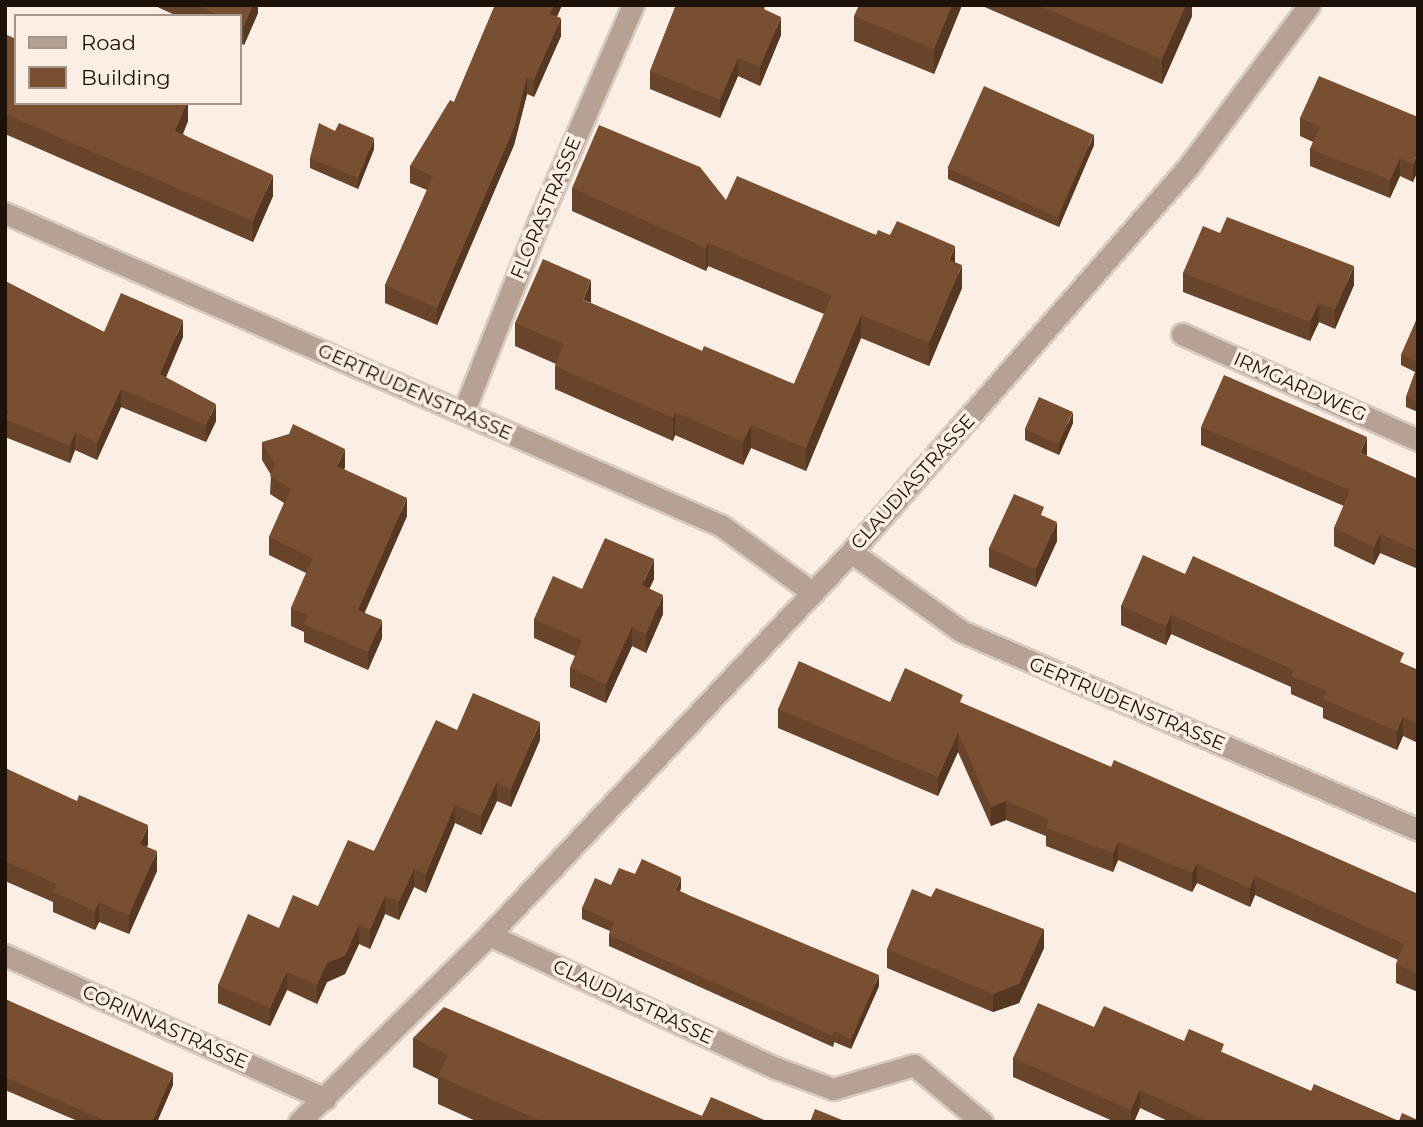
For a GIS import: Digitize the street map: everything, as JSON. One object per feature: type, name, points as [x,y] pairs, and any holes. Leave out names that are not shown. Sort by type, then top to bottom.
[{"type":"street","name":"FLORASTRASSE","points":[[463,413],[540,219],[633,5]]},
{"type":"street","name":"CLAUDIASTRASSE","points":[[299,1122],[489,935],[851,552],[1188,167],[1307,6]]},
{"type":"street","name":"GERTRUDENSTRASSE","points":[[5,213],[722,526],[813,593]]},
{"type":"street","name":"IRMGARDWEG","points":[[1182,334],[1418,440]]},
{"type":"street","name":"GERTRUDENSTRASSE","points":[[851,552],[961,631],[1418,830]]},
{"type":"street","name":"CLAUDIASTRASSE","points":[[489,935],[776,1068],[833,1089],[914,1065],[982,1122]]},
{"type":"street","name":"CORINNASTRASSE","points":[[5,955],[325,1098]]},
{"type":"building","points":[[197,5],[253,5],[244,26],[242,14],[217,14]]},
{"type":"building","points":[[495,5],[554,5],[550,14],[561,18],[534,80],[527,77],[514,128],[437,308],[385,285],[433,176],[410,166],[450,100],[454,102]]},
{"type":"building","points":[[676,5],[760,5],[759,7],[781,17],[760,67],[738,58],[720,100],[650,71]]},
{"type":"building","points":[[859,5],[952,5],[934,49],[854,16]]},
{"type":"building","points":[[1038,5],[1186,5],[1162,59]]},
{"type":"building","points":[[5,34],[14,38],[14,105],[186,105],[175,131],[273,175],[253,221],[5,114]]},
{"type":"building","points":[[1319,76],[1418,117],[1418,153],[1413,164],[1400,158],[1390,180],[1310,149],[1320,127],[1300,118]]},
{"type":"building","points":[[984,86],[1094,135],[1057,217],[947,168]]},
{"type":"building","points":[[319,123],[335,131],[339,123],[374,138],[358,178],[310,158]]},
{"type":"building","points":[[599,125],[700,167],[726,200],[737,176],[876,235],[878,230],[890,235],[897,221],[955,246],[949,260],[962,265],[929,343],[861,315],[806,448],[751,425],[743,442],[675,412],[673,418],[555,366],[564,344],[515,323],[543,259],[591,280],[583,300],[702,351],[704,346],[794,384],[832,295],[708,243],[706,248],[572,188]]},
{"type":"building","points":[[1227,217],[1354,266],[1335,310],[1319,303],[1310,322],[1183,273],[1203,226],[1220,233]]},
{"type":"building","points":[[5,281],[104,332],[121,293],[183,320],[160,374],[216,404],[206,425],[121,389],[97,443],[75,432],[70,446],[5,419],[9,410],[5,409]]},
{"type":"building","points":[[1418,319],[1418,362],[1401,355]]},
{"type":"building","points":[[1418,365],[1418,402],[1406,397]]},
{"type":"building","points":[[1224,375],[1367,437],[1360,453],[1418,479],[1418,551],[1380,534],[1374,547],[1334,528],[1350,490],[1201,427]]},
{"type":"building","points":[[1039,397],[1073,412],[1059,444],[1025,429]]},
{"type":"building","points":[[293,424],[345,449],[337,466],[407,498],[358,610],[382,620],[368,652],[304,624],[308,615],[291,608],[313,558],[269,537],[291,489],[270,476],[275,465],[262,442],[289,434]]},
{"type":"building","points":[[1014,494],[1044,507],[1041,515],[1057,522],[1036,569],[989,548]]},
{"type":"building","points":[[605,538],[654,559],[642,585],[663,595],[646,634],[632,627],[606,684],[570,668],[582,640],[534,619],[553,576],[582,589]]},
{"type":"building","points":[[1143,555],[1185,574],[1193,556],[1404,653],[1400,662],[1418,670],[1418,724],[1403,717],[1397,731],[1323,699],[1327,691],[1291,676],[1294,670],[1171,615],[1166,626],[1121,606]]},
{"type":"building","points":[[799,661],[890,702],[905,668],[963,695],[960,702],[1111,767],[1114,760],[1418,894],[1418,974],[1396,964],[1404,944],[1255,876],[1250,888],[1197,864],[1192,873],[1118,842],[1113,853],[1046,828],[1049,819],[1006,801],[991,807],[958,733],[938,777],[778,709]]},
{"type":"building","points":[[473,693],[540,722],[511,789],[497,782],[481,816],[455,805],[426,874],[414,869],[399,902],[385,896],[370,930],[359,925],[345,956],[327,963],[317,985],[287,972],[270,1008],[218,985],[248,914],[279,928],[293,895],[318,906],[348,840],[374,851],[436,720],[457,730]]},
{"type":"building","points":[[5,768],[77,801],[79,795],[148,825],[140,844],[157,851],[129,915],[99,902],[95,911],[53,892],[56,884],[5,861]]},
{"type":"building","points":[[642,859],[681,877],[676,890],[879,975],[851,1039],[834,1031],[833,1036],[609,935],[614,922],[582,908],[595,878],[611,885],[619,868],[635,874]]},
{"type":"building","points":[[936,888],[1044,929],[1019,984],[993,994],[887,949],[912,889],[931,897]]},
{"type":"building","points":[[5,999],[173,1073],[152,1122],[108,1122],[5,1077]]},
{"type":"building","points":[[1038,1003],[1094,1027],[1104,1006],[1184,1041],[1189,1029],[1224,1044],[1221,1052],[1311,1091],[1314,1084],[1399,1121],[1402,1113],[1418,1122],[1210,1122],[1140,1090],[1131,1110],[1013,1058]]},
{"type":"building","points":[[444,1007],[702,1116],[711,1097],[769,1122],[543,1122],[438,1076],[448,1055],[413,1038]]},
{"type":"building","points":[[815,1109],[847,1122],[810,1122]]}]
